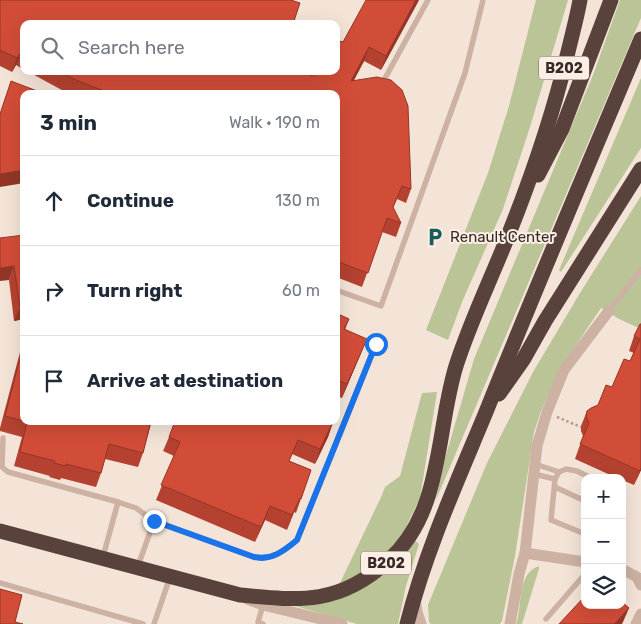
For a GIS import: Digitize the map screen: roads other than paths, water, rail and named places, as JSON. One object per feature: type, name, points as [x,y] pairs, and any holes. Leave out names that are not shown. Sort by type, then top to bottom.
[{"type":"highway","name":"B202","points":[[509,235],[557,98],[580,0]]},
{"type":"highway","name":"B202","points":[[240,596],[299,600],[324,597],[350,588],[371,574],[389,560],[407,540],[420,518],[430,491],[456,368],[480,303],[509,235],[562,129],[611,0]]},
{"type":"highway","name":"B202","points":[[407,624],[442,514],[641,39]]},
{"type":"highway","name":"B202","points":[[484,416],[523,360],[545,321],[641,169]]},
{"type":"highway","points":[[0,531],[240,596]]},
{"type":"street","points":[[510,624],[519,574],[525,553],[537,446],[547,412],[564,370],[608,312]]},
{"type":"street","points":[[525,553],[581,561]]},
{"type":"street","points":[[626,571],[640,578]]},
{"type":"street","points":[[415,594],[416,612],[421,624]]},
{"type":"street","points":[[240,596],[262,605],[342,624]]},
{"type":"street","points":[[636,624],[641,614]]},
{"type":"lane","points":[[383,82],[428,0]]},
{"type":"lane","points":[[340,291],[381,306],[465,73],[483,0]]},
{"type":"lane","points":[[608,312],[641,270]]},
{"type":"lane","points":[[2,438],[2,468],[8,472],[136,508],[154,521],[264,559],[282,552],[297,540],[376,344]]},
{"type":"lane","points":[[534,469],[559,472],[566,469],[583,474]]},
{"type":"lane","points":[[534,469],[555,479]]},
{"type":"lane","points":[[559,472],[555,479],[551,520],[581,532]]},
{"type":"lane","points":[[554,487],[581,499]]},
{"type":"lane","points":[[103,559],[118,502]]},
{"type":"lane","points":[[137,568],[154,521]]},
{"type":"lane","points":[[154,624],[170,577]]},
{"type":"lane","points":[[546,619],[581,579]]},
{"type":"lane","points":[[0,583],[140,623]]},
{"type":"lane","points":[[262,605],[258,622],[263,624]]},
{"type":"place","name":"Renault Center","points":[[435,237]]}]
